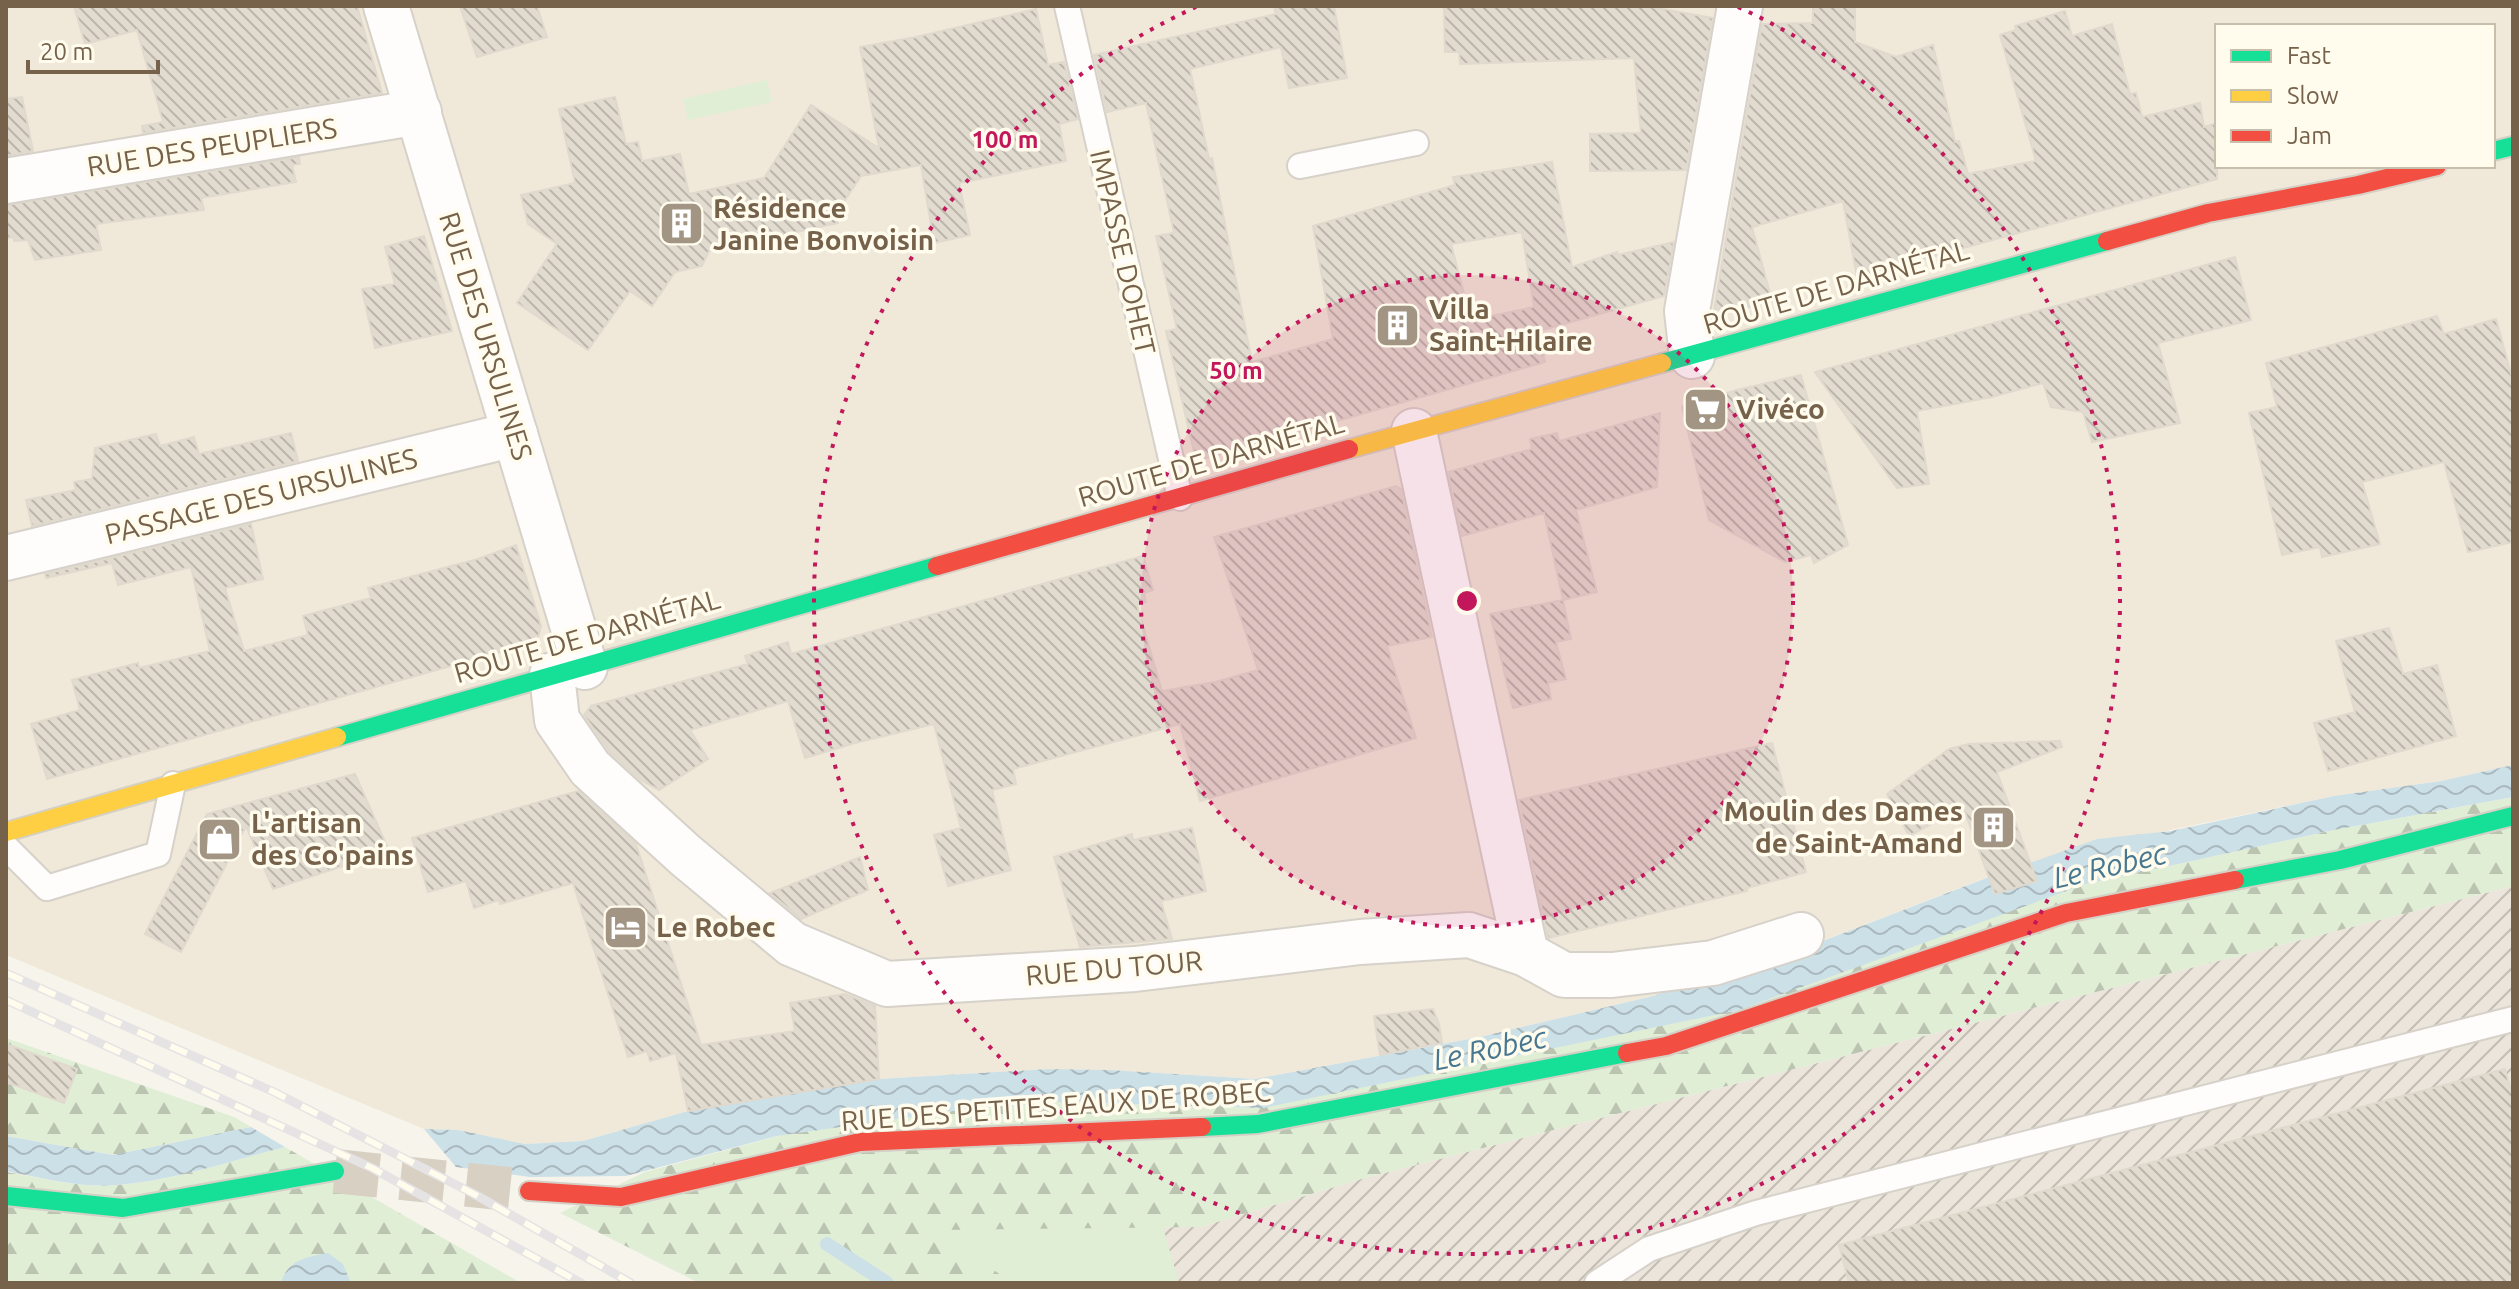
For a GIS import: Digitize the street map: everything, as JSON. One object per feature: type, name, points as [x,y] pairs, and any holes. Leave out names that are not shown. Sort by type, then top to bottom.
[{"type":"street","name":"RUE DES URSULINES","points":[[386,6],[515,434],[568,671]]},
{"type":"street","points":[[1692,356],[1687,311],[1740,6]]},
{"type":"street","name":"RUE DES PEUPLIERS","points":[[6,181],[419,112]]},
{"type":"street","name":"ROUTE DE DARNÉTAL","points":[[8,830],[1414,431],[2208,213],[2428,168]]},
{"type":"street","points":[[1414,431],[1526,954]]},
{"type":"street","name":"PASSAGE DES URSULINES","points":[[6,558],[515,434]]},
{"type":"street","name":"RUE DU TOUR","points":[[568,671],[557,720],[590,768],[685,855],[792,944],[887,984],[1135,969],[1360,942],[1469,935],[1526,954],[1564,975],[1612,975],[1713,963],[1801,935]]},
{"type":"street","name":"RUE DES PETITES EAUX DE ROBEC","points":[[529,1191],[621,1197],[860,1142],[1258,1124],[1666,1046],[2066,913],[2340,860],[2513,816]]},
{"type":"street","points":[[6,1196],[123,1208],[335,1171]]},
{"type":"lane","name":"IMPASSE DOHET","points":[[1067,6],[1180,498]]},
{"type":"lane","points":[[1300,166],[1416,143]]},
{"type":"lane","points":[[8,830],[47,888],[158,854],[173,784]]},
{"type":"lane","points":[[1597,1283],[1649,1249],[1756,1213],[2513,1019]]},
{"type":"shaded area","points":[[6,6],[2513,6],[2513,765],[2441,781],[2334,796],[2151,834],[2037,881],[1995,894],[1988,877],[1755,967],[1649,997],[1480,1037],[1255,1079],[1048,1069],[879,1079],[688,1111],[583,1141],[525,1144],[458,1130],[424,1129],[6,955]]},
{"type":"shaded area","points":[[2513,886],[2513,1283],[1012,1283],[936,1229],[1200,1227],[1361,1179]]},
{"type":"green space","points":[[767,80],[772,102],[688,120],[683,99]]},
{"type":"green space","points":[[2513,797],[2513,886],[1361,1179],[1200,1227],[938,1230],[1012,1283],[699,1283],[560,1213],[645,1172],[786,1134],[960,1110],[1057,1102],[1263,1108],[2030,903],[2086,884],[2334,830]]},
{"type":"green space","points":[[6,1038],[234,1117],[251,1127],[113,1155],[6,1136]]},
{"type":"green space","points":[[285,1147],[521,1283],[6,1283],[6,1172],[75,1184],[116,1185],[180,1175]]},
{"type":"green space","points":[[1163,1227],[1179,1283],[1012,1283],[936,1229]]},
{"type":"water","points":[[2513,765],[2513,797],[2334,830],[2086,884],[1739,1010],[1263,1108],[1057,1102],[960,1110],[777,1136],[626,1176],[530,1177],[456,1167],[424,1129],[458,1130],[525,1144],[583,1141],[688,1111],[879,1079],[1048,1069],[1255,1079],[1480,1037],[1649,997],[1755,967],[1989,877],[1995,894],[2036,881],[2030,863],[2097,839],[2171,831],[2334,796],[2441,781]]},
{"type":"water","points":[[251,1127],[285,1147],[180,1175],[116,1185],[74,1184],[6,1171],[6,1136],[113,1155]]},
{"type":"water","points":[[328,1253],[343,1264],[351,1283],[281,1283],[293,1264]]},
{"type":"building","points":[[74,6],[357,6],[382,93],[143,133],[142,126],[163,122],[137,30],[85,44]]},
{"type":"building","points":[[460,6],[537,6],[547,37],[477,57]]},
{"type":"building","points":[[1274,6],[1334,6],[1347,78],[1289,88],[1281,47],[1190,69],[1209,159],[1212,158],[1252,362],[1333,339],[1313,226],[1455,185],[1453,177],[1552,162],[1572,267],[1617,252],[1618,255],[1674,242],[1664,296],[1539,331],[1545,362],[1196,461],[1166,331],[1177,329],[1156,236],[1174,233],[1146,103],[1107,112],[1094,55],[1276,14]],"holes":[[[1522,232],[1534,307],[1471,320],[1451,244]]]},
{"type":"building","points":[[1444,6],[1646,6],[1713,18],[1686,170],[1590,171],[1590,134],[1641,133],[1634,58],[1460,64],[1459,52],[1445,52]]},
{"type":"building","points":[[1813,6],[1855,6],[1855,42],[1896,57],[1933,45],[1955,142],[1959,141],[1968,174],[2036,161],[2000,35],[2016,30],[2015,26],[2065,11],[2072,36],[2112,24],[2130,94],[2136,93],[2142,117],[2200,103],[2204,127],[2215,124],[2217,179],[1857,277],[1843,201],[1752,227],[1772,301],[1713,317],[1762,24],[1813,23]]},
{"type":"building","points":[[1036,9],[1048,65],[1064,62],[1078,119],[1059,124],[1066,161],[959,183],[970,235],[934,243],[921,165],[861,176],[836,214],[838,223],[709,251],[702,266],[675,272],[652,306],[630,291],[588,350],[517,303],[557,244],[528,224],[521,195],[575,183],[559,109],[615,97],[626,144],[638,142],[642,161],[680,154],[689,194],[764,178],[811,105],[879,148],[860,47]]},
{"type":"building","points":[[22,97],[33,151],[6,156],[6,99]]},
{"type":"building","points":[[299,157],[300,164],[292,165],[296,182],[201,198],[204,210],[96,224],[101,250],[35,260],[28,240],[6,238],[6,205]]},
{"type":"building","points":[[424,236],[452,331],[375,348],[362,289],[395,284],[385,247]]},
{"type":"building","points":[[2235,257],[2251,320],[2158,343],[2180,423],[2092,442],[2083,412],[2051,407],[2043,383],[1992,397],[1917,411],[1929,484],[1897,488],[1815,372]]},
{"type":"building","points":[[2437,316],[2444,334],[2496,319],[2513,381],[2513,542],[2468,552],[2444,462],[2362,482],[2380,544],[2322,557],[2320,547],[2282,555],[2249,413],[2277,407],[2266,363]]},
{"type":"building","points":[[1801,375],[1848,545],[1814,563],[1811,555],[1785,562],[1709,520],[1682,407]]},
{"type":"building","points":[[1660,413],[1657,487],[1576,510],[1597,592],[1563,600],[1544,513],[1462,536],[1448,472],[1532,449],[1530,439],[1557,433],[1559,441]]},
{"type":"building","points":[[291,433],[298,461],[32,526],[26,500],[76,490],[74,482],[92,479],[95,448],[156,434],[160,446],[194,437],[199,454]]},
{"type":"building","points":[[1396,486],[1401,489],[1432,637],[1387,646],[1416,738],[1200,801],[1180,724],[1013,769],[1016,784],[992,790],[1011,870],[948,886],[934,835],[961,828],[934,724],[805,758],[788,701],[690,730],[708,759],[659,790],[639,779],[609,751],[584,715],[591,706],[748,664],[745,656],[788,642],[791,654],[1143,556],[1153,590],[1144,593],[1146,602],[1137,605],[1162,691],[1215,682],[1258,670],[1214,537]]},
{"type":"building","points":[[251,524],[263,579],[225,588],[244,651],[308,635],[303,616],[371,598],[368,588],[478,559],[516,545],[541,626],[537,642],[47,779],[31,724],[80,710],[72,680],[138,663],[139,668],[210,651],[191,567],[118,585],[112,563],[46,578],[45,574]]},
{"type":"building","points":[[1563,600],[1571,639],[1556,642],[1566,679],[1548,683],[1551,699],[1513,708],[1490,614]]},
{"type":"building","points":[[2389,628],[2403,674],[2437,665],[2456,736],[2328,771],[2314,723],[2355,712],[2336,641]]},
{"type":"building","name":"Moulin des Dames de Saint-Amand","points":[[2060,741],[2062,747],[1997,772],[2037,881],[1995,894],[1963,807],[1909,836],[1887,794],[1949,749],[1969,744]]},
{"type":"building","points":[[1772,743],[1806,872],[1747,888],[1747,891],[1548,938],[1519,800]]},
{"type":"building","points":[[355,774],[389,851],[273,889],[246,826],[181,952],[145,934],[207,814]]},
{"type":"building","points":[[578,791],[636,844],[701,1045],[795,1031],[790,1003],[845,994],[875,1006],[879,1079],[688,1111],[676,1053],[650,1061],[647,1051],[628,1057],[573,883],[500,904],[499,900],[474,908],[466,881],[428,892],[412,838]]},
{"type":"building","points":[[1192,828],[1206,891],[1161,901],[1172,939],[1080,947],[1054,857],[1132,834],[1133,840]]},
{"type":"building","points":[[860,857],[868,890],[801,919],[770,893]]},
{"type":"building","points":[[1433,1009],[1442,1043],[1380,1055],[1374,1016]]},
{"type":"building","points":[[6,1044],[77,1069],[64,1103],[6,1082]]},
{"type":"building","points":[[2505,1069],[2513,1098],[2513,1283],[1849,1283],[1839,1245]]},
{"type":"waterway","points":[[827,1244],[887,1283]]},
{"type":"tunnel","points":[[335,1171],[529,1191]]},
{"type":"railway","points":[[6,973],[274,1092],[474,1194],[631,1283]]},
{"type":"railway","points":[[6,1000],[372,1168],[581,1283]]},
{"type":"traffic: fast","points":[[2495,150],[2513,146]]},
{"type":"traffic: fast","points":[[1662,363],[2107,241]]},
{"type":"traffic: fast","points":[[337,737],[937,566]]},
{"type":"traffic: fast","points":[[2235,880],[2340,860],[2513,816]]},
{"type":"traffic: fast","points":[[1202,1127],[1258,1124],[1627,1053]]},
{"type":"traffic: fast","points":[[6,1196],[123,1208],[335,1171]]},
{"type":"traffic: slow","points":[[1349,449],[1662,363]]},
{"type":"traffic: slow","points":[[6,832],[337,737]]},
{"type":"traffic: jam","points":[[2107,241],[2208,213],[2358,185],[2429,168]]},
{"type":"traffic: jam","points":[[937,566],[1349,449]]},
{"type":"traffic: jam","points":[[1627,1053],[1666,1046],[2066,913],[2235,880]]},
{"type":"traffic: jam","points":[[529,1191],[621,1197],[860,1142],[1202,1127]]},
{"type":"place","name":"Résidence Janine Bonvoisin","points":[[682,224]]},
{"type":"place","name":"Villa Saint-Hilaire","points":[[1398,325]]},
{"type":"place","name":"Vivéco","points":[[1705,409]]},
{"type":"place","name":"Moulin des Dames de Saint-Amand","points":[[1994,827]]},
{"type":"place","name":"L'artisan des Co'pains","points":[[220,839]]},
{"type":"place","name":"Le Robec","points":[[625,927]]}]
